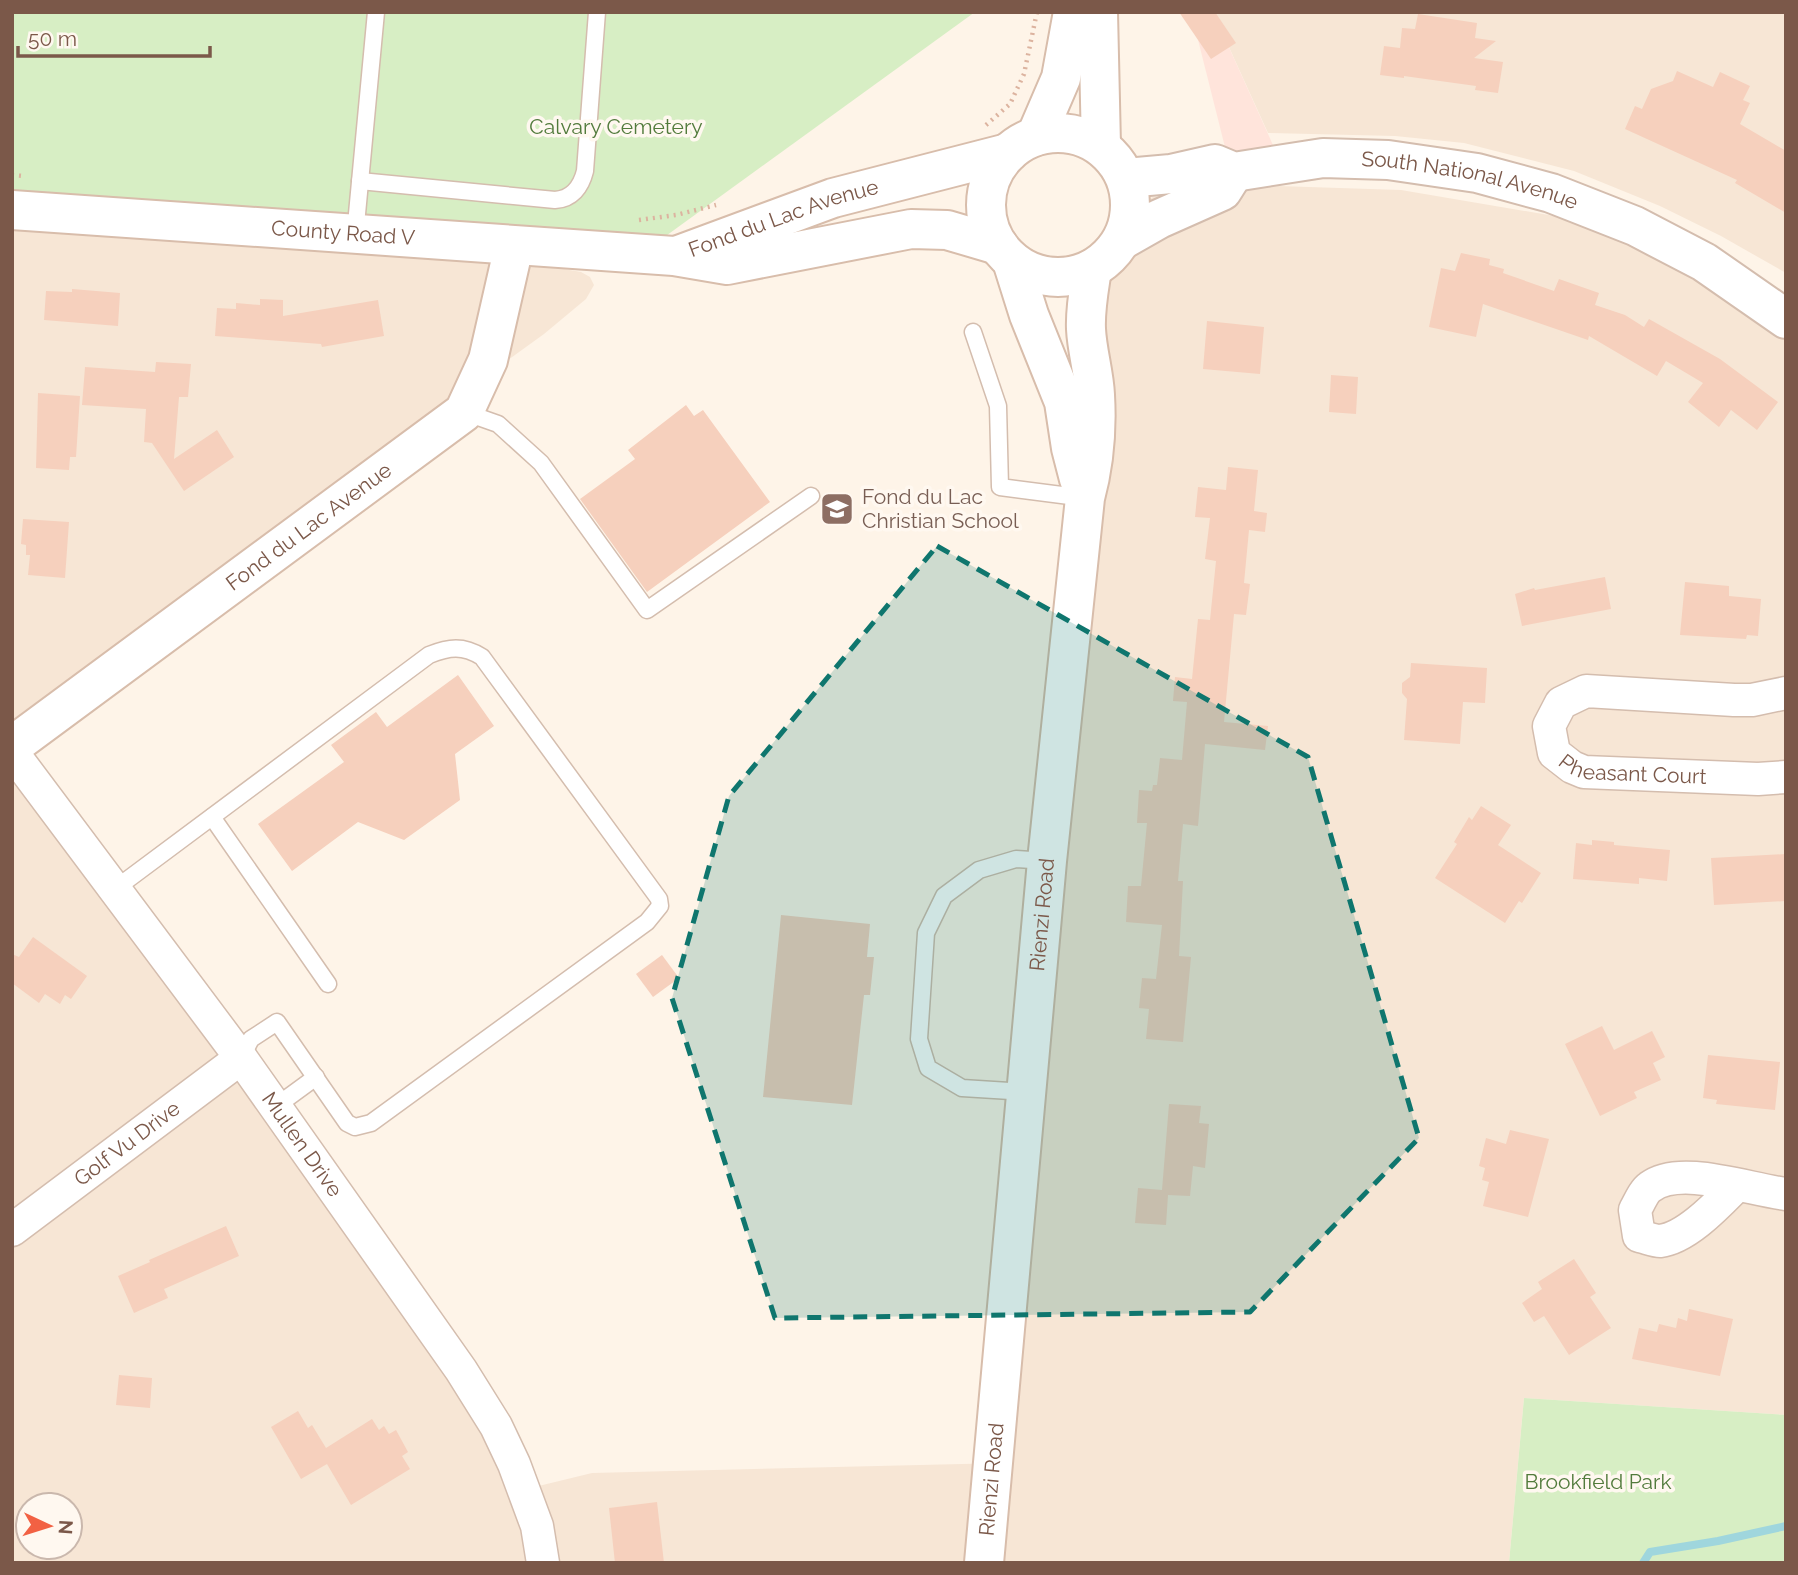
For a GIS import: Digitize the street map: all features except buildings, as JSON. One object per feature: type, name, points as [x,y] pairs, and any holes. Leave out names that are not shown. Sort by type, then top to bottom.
[{"type":"main road","points":[[1073,12],[1061,78],[1022,144],[996,169],[988,187],[986,207],[989,227],[1005,253],[1064,401],[1071,449],[1085,498]]},
{"type":"main road","points":[[1098,12],[1101,146]]},
{"type":"main road","points":[[1005,253],[1030,272],[1051,277],[1072,276],[1092,270],[1109,257],[1122,240],[1130,220],[1131,198],[1126,178],[1115,159],[1101,146],[1083,136],[1063,132],[1022,144]]},
{"type":"main road","name":"Fond du Lac Avenue","points":[[674,256],[833,198],[1022,144]]},
{"type":"main road","name":"South National Avenue","points":[[1126,178],[1171,174],[1215,164],[1234,172],[1336,158],[1426,165],[1502,179],[1588,206],[1647,232],[1726,276],[1786,319]]},
{"type":"main road","points":[[1122,240],[1178,210],[1222,191],[1234,172]]},
{"type":"main road","name":"County Road V","points":[[12,210],[674,256]]},
{"type":"main road","name":"Fond du Lac Avenue","points":[[674,256],[727,265],[911,229],[947,230],[1005,253]]},
{"type":"main road","name":"Fond du Lac Avenue","points":[[12,746],[464,412],[488,360],[514,246]]},
{"type":"main road","name":"Rienzi Road","points":[[984,1563],[1047,861],[1085,498],[1091,474],[1095,436],[1095,396],[1086,332],[1086,309],[1092,270]]},
{"type":"street","name":"Pheasant Court","points":[[1786,693],[1752,700],[1734,700],[1586,691],[1561,704],[1549,726],[1554,753],[1572,767],[1584,772],[1758,779],[1786,777]]},
{"type":"street","name":"Mullen Drive","points":[[12,752],[241,1058],[461,1370],[496,1426],[524,1488],[537,1526],[543,1563]]},
{"type":"street","name":"Golf Vu Drive","points":[[12,1230],[241,1058]]},
{"type":"street","points":[[1737,1185],[1786,1194]]},
{"type":"lane","points":[[355,235],[376,12]]},
{"type":"lane","points":[[360,181],[555,200],[573,194],[585,171],[597,12]]},
{"type":"lane","points":[[973,332],[998,406],[1000,487],[1085,498]]},
{"type":"lane","points":[[464,412],[498,424],[541,463],[648,610],[810,496]]},
{"type":"lane","points":[[114,889],[429,655],[454,647],[464,648],[482,656],[659,899],[660,906],[647,922],[371,1123],[355,1127],[347,1123],[277,1022],[251,1039],[241,1058]]},
{"type":"lane","points":[[212,817],[328,984]]},
{"type":"lane","points":[[1026,1092],[962,1088],[928,1068],[919,1039],[926,933],[944,896],[979,870],[1016,859],[1047,861]]},
{"type":"lane","points":[[275,1107],[316,1077]]},
{"type":"path","points":[[1024,74],[1037,12]]},
{"type":"highlighted area","points":[[937,546],[1308,757],[1419,1138],[1250,1312],[775,1318],[672,998],[729,796]]},
{"type":"shaded area","points":[[1191,12],[1213,12],[1282,165],[1231,171]]},
{"type":"shaded area","points":[[1213,12],[1786,12],[1786,273],[1721,236],[1660,206],[1574,171],[1464,143],[1395,136],[1268,133]]},
{"type":"shaded area","points":[[1278,186],[1401,190],[1566,218],[1632,243],[1684,272],[1786,341],[1786,1415],[1524,1398],[1509,1563],[12,1563],[12,773],[26,787],[456,1383],[514,1492],[592,1473],[1004,1463],[1112,249],[1116,226],[1125,209],[1153,197]]},
{"type":"shaded area","points":[[12,224],[564,269],[581,272],[590,277],[594,285],[586,299],[544,334],[12,720]]},
{"type":"green space","name":"Calvary Cemetery","points":[[12,12],[975,12],[652,246],[12,191]]},
{"type":"green space","name":"Brookfield Park","points":[[1524,1398],[1786,1415],[1786,1563],[1509,1563]]},
{"type":"waterway","points":[[1643,1563],[1650,1552],[1786,1526]]},
{"type":"place","name":"Fond du Lac Christian School","points":[[837,509]]}]
